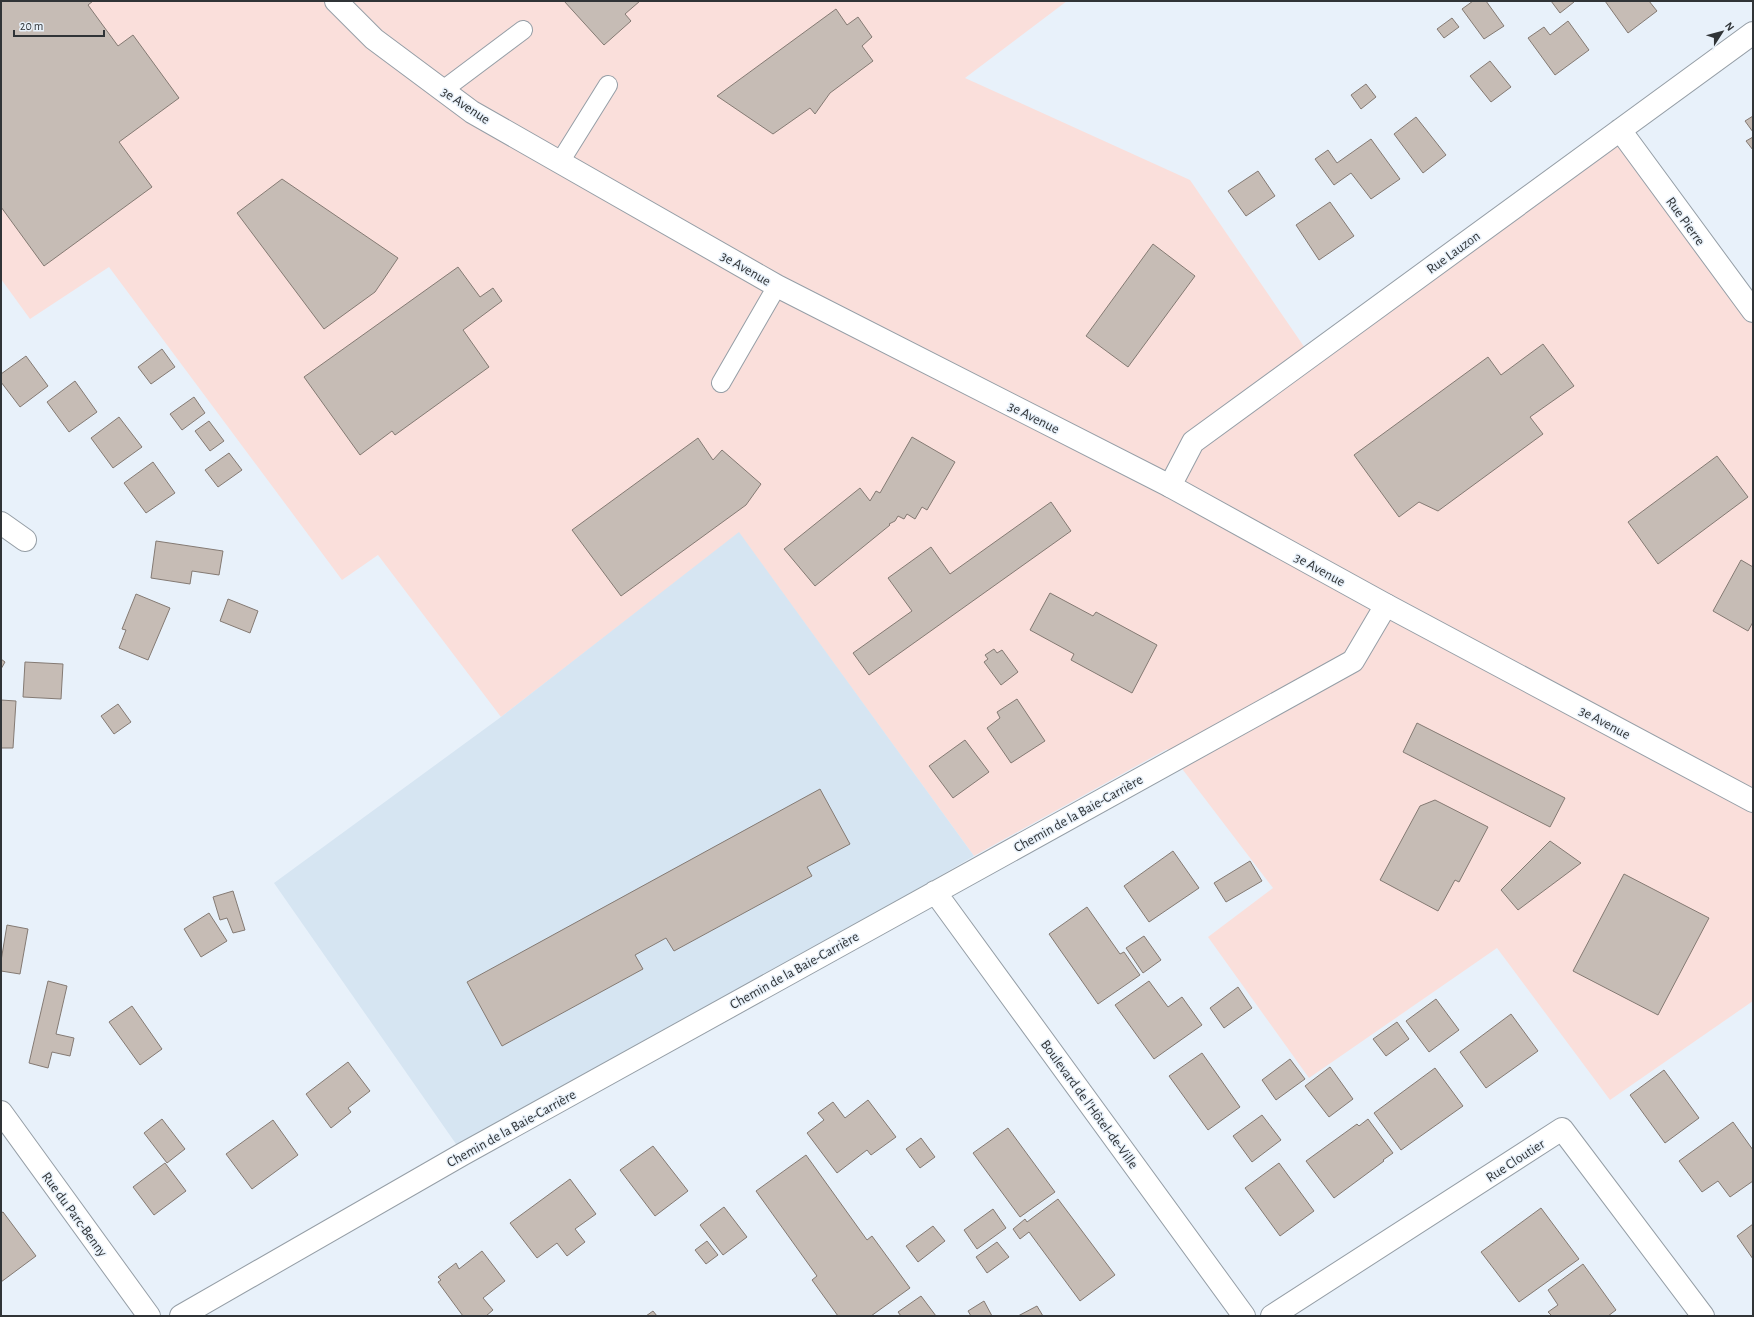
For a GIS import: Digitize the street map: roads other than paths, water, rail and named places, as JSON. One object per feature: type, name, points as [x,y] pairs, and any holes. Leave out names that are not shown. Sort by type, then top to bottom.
[{"type":"street","name":"3e Avenue","points":[[336,1],[374,39],[472,112],[777,286],[1170,486],[1386,605],[1753,801]]},
{"type":"street","name":"Rue Lauzon","points":[[1170,486],[1194,442],[1753,33]]},
{"type":"street","name":"Rue Pierre","points":[[1620,130],[1753,311]]},
{"type":"street","points":[[1,523],[25,540]]},
{"type":"street","name":"Chemin de la Baie-Carrière","points":[[181,1316],[470,1150],[1353,661],[1386,605]]},
{"type":"street","name":"Boulevard de l'Hôtel-de-Ville","points":[[935,892],[1244,1316]]},
{"type":"street","name":"Rue du Parc-Benny","points":[[1,1112],[149,1316]]},
{"type":"street","name":"Rue Cloutier","points":[[1272,1316],[1562,1129],[1702,1316]]},
{"type":"lane","points":[[443,90],[523,30]]},
{"type":"lane","points":[[560,162],[608,85]]},
{"type":"lane","points":[[721,383],[777,286]]}]
